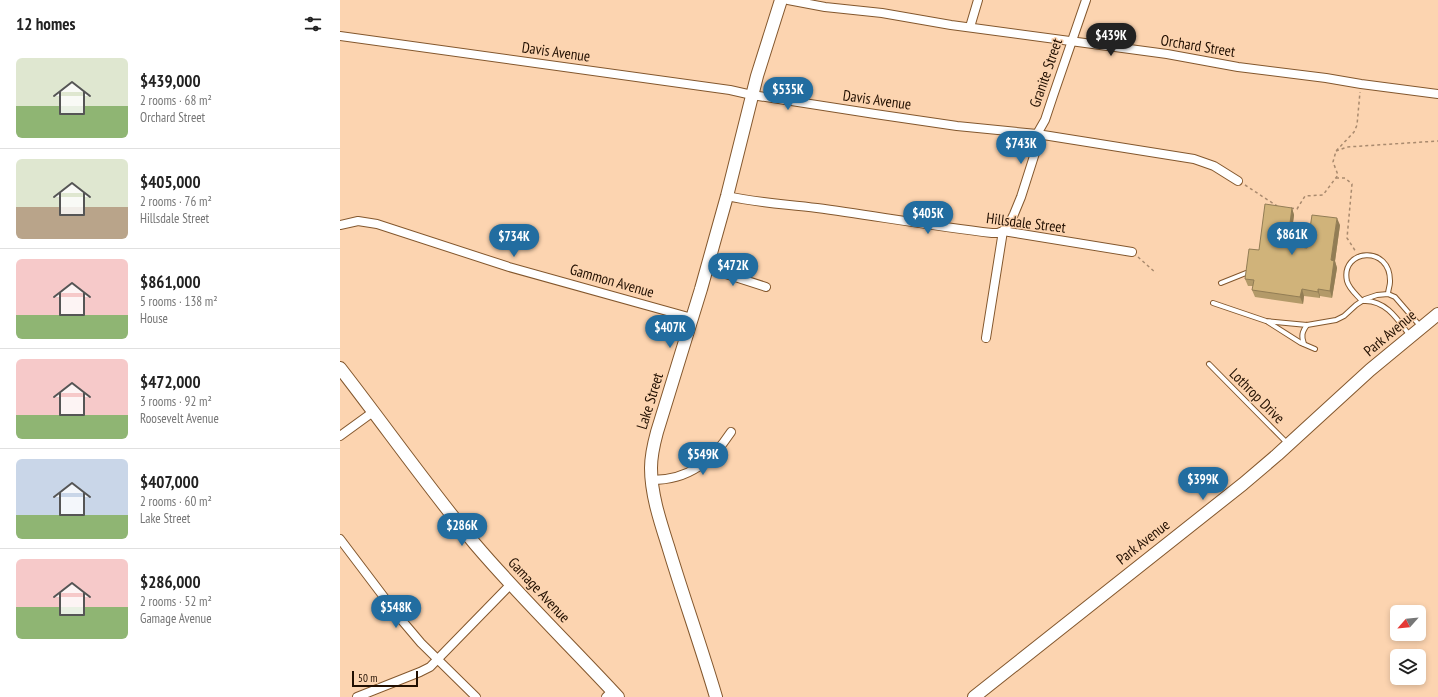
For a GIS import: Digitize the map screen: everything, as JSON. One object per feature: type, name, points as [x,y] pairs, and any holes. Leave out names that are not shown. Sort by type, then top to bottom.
[{"type":"street","name":"Lake Street","points":[[716,697],[658,510],[651,468],[654,444],[707,268],[761,61],[781,0]]},
{"type":"street","name":"Orchard Street","points":[[788,0],[825,7],[951,25],[1167,54],[1238,67],[1438,94]]},
{"type":"street","points":[[970,27],[978,0]]},
{"type":"street","name":"Granite Street","points":[[986,338],[1003,231],[1012,219],[1021,197],[1035,153],[1037,134],[1045,120],[1086,0]]},
{"type":"street","name":"Davis Avenue","points":[[340,36],[730,90],[752,95],[957,126],[1037,134],[1194,159],[1214,166],[1238,181]]},
{"type":"street","name":"Hillsdale Street","points":[[727,196],[918,224],[992,233],[1003,231],[1132,252]]},
{"type":"street","name":"Gammon Avenue","points":[[340,225],[358,221],[377,224],[509,266],[692,318]]},
{"type":"street","points":[[707,268],[766,287]]},
{"type":"street","name":"Park Avenue","points":[[974,697],[1231,493],[1370,370],[1438,314]]},
{"type":"street","name":"Gamage Avenue","points":[[340,368],[453,517],[511,584],[612,695]]},
{"type":"street","points":[[340,436],[373,412]]},
{"type":"street","points":[[652,480],[671,479],[698,467],[707,461],[731,432]]},
{"type":"street","points":[[340,539],[399,617],[437,659],[476,697]]},
{"type":"street","points":[[357,697],[420,672],[430,666],[511,584]]},
{"type":"lane","points":[[1388,294],[1390,282],[1389,273],[1385,262],[1378,256],[1369,254],[1359,256],[1351,262],[1346,271],[1347,282],[1352,291],[1362,301],[1371,301],[1381,304],[1389,310],[1410,337]]},
{"type":"lane","points":[[1221,283],[1246,273]]},
{"type":"lane","points":[[1266,321],[1307,325],[1336,320],[1344,316],[1362,301],[1377,295],[1388,294],[1395,298],[1421,328]]},
{"type":"lane","points":[[1213,303],[1266,321],[1315,349]]},
{"type":"lane","points":[[1304,344],[1302,332],[1307,325]]},
{"type":"lane","name":"Lothrop Drive","points":[[1209,364],[1288,444]]},
{"type":"path","points":[[1291,208],[1297,209],[1305,196],[1323,195],[1338,175],[1333,162],[1336,151],[1354,132],[1357,125],[1361,84]]},
{"type":"path","points":[[1336,151],[1347,148],[1438,141]]},
{"type":"path","points":[[1336,178],[1344,178],[1352,184],[1346,238],[1359,256]]},
{"type":"path","points":[[1238,181],[1278,206]]},
{"type":"path","points":[[1132,252],[1156,272]]},
{"type":"building","points":[[1265,204],[1292,208],[1287,245],[1307,248],[1312,215],[1337,218],[1331,260],[1334,261],[1330,291],[1318,289],[1318,292],[1302,289],[1300,297],[1252,290],[1254,280],[1245,279],[1249,249],[1259,250]]}]
